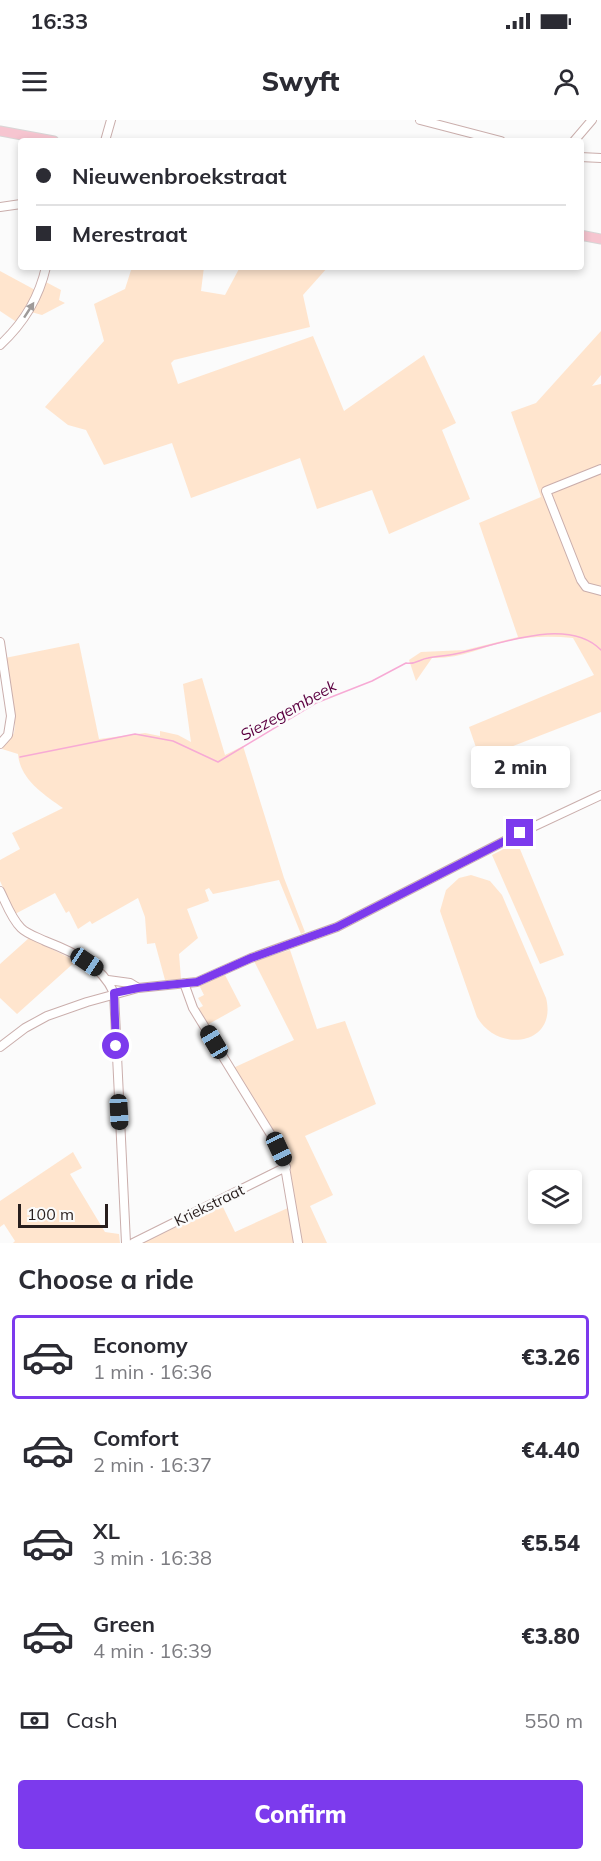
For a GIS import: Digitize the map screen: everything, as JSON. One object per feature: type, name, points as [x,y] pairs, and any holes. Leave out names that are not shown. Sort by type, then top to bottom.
[{"type":"main road","points":[[0,131],[38,138]]},
{"type":"main road","points":[[584,236],[601,239]]},
{"type":"street","points":[[106,138],[111,120]]},
{"type":"street","points":[[420,120],[489,138]]},
{"type":"street","points":[[577,138],[592,120]]},
{"type":"street","points":[[584,157],[601,158]]},
{"type":"street","points":[[0,207],[18,204]]},
{"type":"street","points":[[0,345],[30,311],[45,270]]},
{"type":"street","points":[[601,469],[546,491],[581,580],[586,587],[601,591]]},
{"type":"street","points":[[0,642],[11,727],[8,735],[0,744]]},
{"type":"street","points":[[0,1047],[25,1028],[47,1016],[114,993],[138,988],[197,982],[251,958],[337,927],[520,833],[601,795]]},
{"type":"street","points":[[0,891],[21,928],[100,970],[114,993],[126,1243]]},
{"type":"street","points":[[108,980],[130,983],[138,988]]},
{"type":"street","points":[[184,983],[193,1008],[276,1143],[286,1167],[298,1243]]},
{"type":"street","name":"Kriekstraat","points":[[133,1243],[286,1167]]},
{"type":"shaded area","points":[[131,270],[204,270],[201,291],[225,295],[238,270],[325,270],[303,295],[310,327],[174,360],[171,363],[178,384],[313,336],[344,411],[424,355],[456,423],[442,430],[470,499],[389,534],[372,490],[317,509],[300,458],[191,498],[172,443],[104,465],[86,430],[68,425],[45,407],[104,341],[94,304],[125,289]]},
{"type":"shaded area","points":[[0,271],[37,291],[18,323],[0,311]]},
{"type":"shaded area","points":[[44,281],[61,290],[59,300],[65,303],[42,315],[31,312]]},
{"type":"shaded area","points":[[601,331],[601,375],[592,386],[601,384],[601,712],[480,759],[469,727],[594,675],[573,638],[524,638],[498,643],[461,655],[432,658],[416,681],[409,660],[421,652],[465,650],[518,637],[479,523],[541,497],[511,412],[536,403]]},
{"type":"shaded area","points":[[79,643],[99,739],[145,733],[160,736],[160,731],[178,735],[191,742],[183,684],[202,678],[225,755],[243,746],[284,878],[305,932],[301,934],[279,880],[213,894],[209,888],[205,890],[209,901],[187,909],[198,938],[179,954],[181,979],[165,980],[155,943],[147,944],[145,917],[138,898],[92,924],[90,921],[78,929],[69,911],[66,913],[55,893],[15,914],[0,881],[0,860],[20,849],[12,833],[63,808],[40,791],[28,778],[23,771],[18,754],[2,749],[14,733],[15,725],[5,658]]},
{"type":"shaded area","points":[[517,842],[564,955],[540,964],[492,855]]},
{"type":"shaded area","points":[[471,875],[490,881],[502,895],[546,998],[547,1014],[543,1026],[535,1034],[524,1039],[511,1040],[498,1036],[486,1029],[477,1017],[440,911],[446,890],[459,878]]},
{"type":"shaded area","points":[[29,938],[76,961],[17,1014],[0,998],[0,964]]},
{"type":"shaded area","points":[[290,950],[317,1029],[345,1021],[376,1104],[305,1136],[333,1195],[310,1206],[327,1243],[300,1243],[289,1160],[233,1068],[294,1040],[254,961]]},
{"type":"shaded area","points":[[225,975],[241,1006],[207,1025],[197,1009],[203,1006],[198,998],[204,995],[199,985]]},
{"type":"shaded area","points":[[73,1152],[82,1168],[70,1174],[105,1232],[119,1234],[120,1243],[13,1243],[15,1241],[4,1224],[0,1227],[0,1201]]},
{"type":"shaded area","points":[[222,1205],[235,1232],[290,1207],[294,1243],[143,1243]]},
{"type":"waterway","name":"Siezegembeek","points":[[20,757],[135,734],[173,741],[218,762],[316,703],[372,681],[406,663],[510,640],[551,634],[570,635],[587,640],[601,650]]},
{"type":"route","points":[[116,1046],[114,993],[138,988],[197,982],[251,958],[337,927],[520,833]]}]
